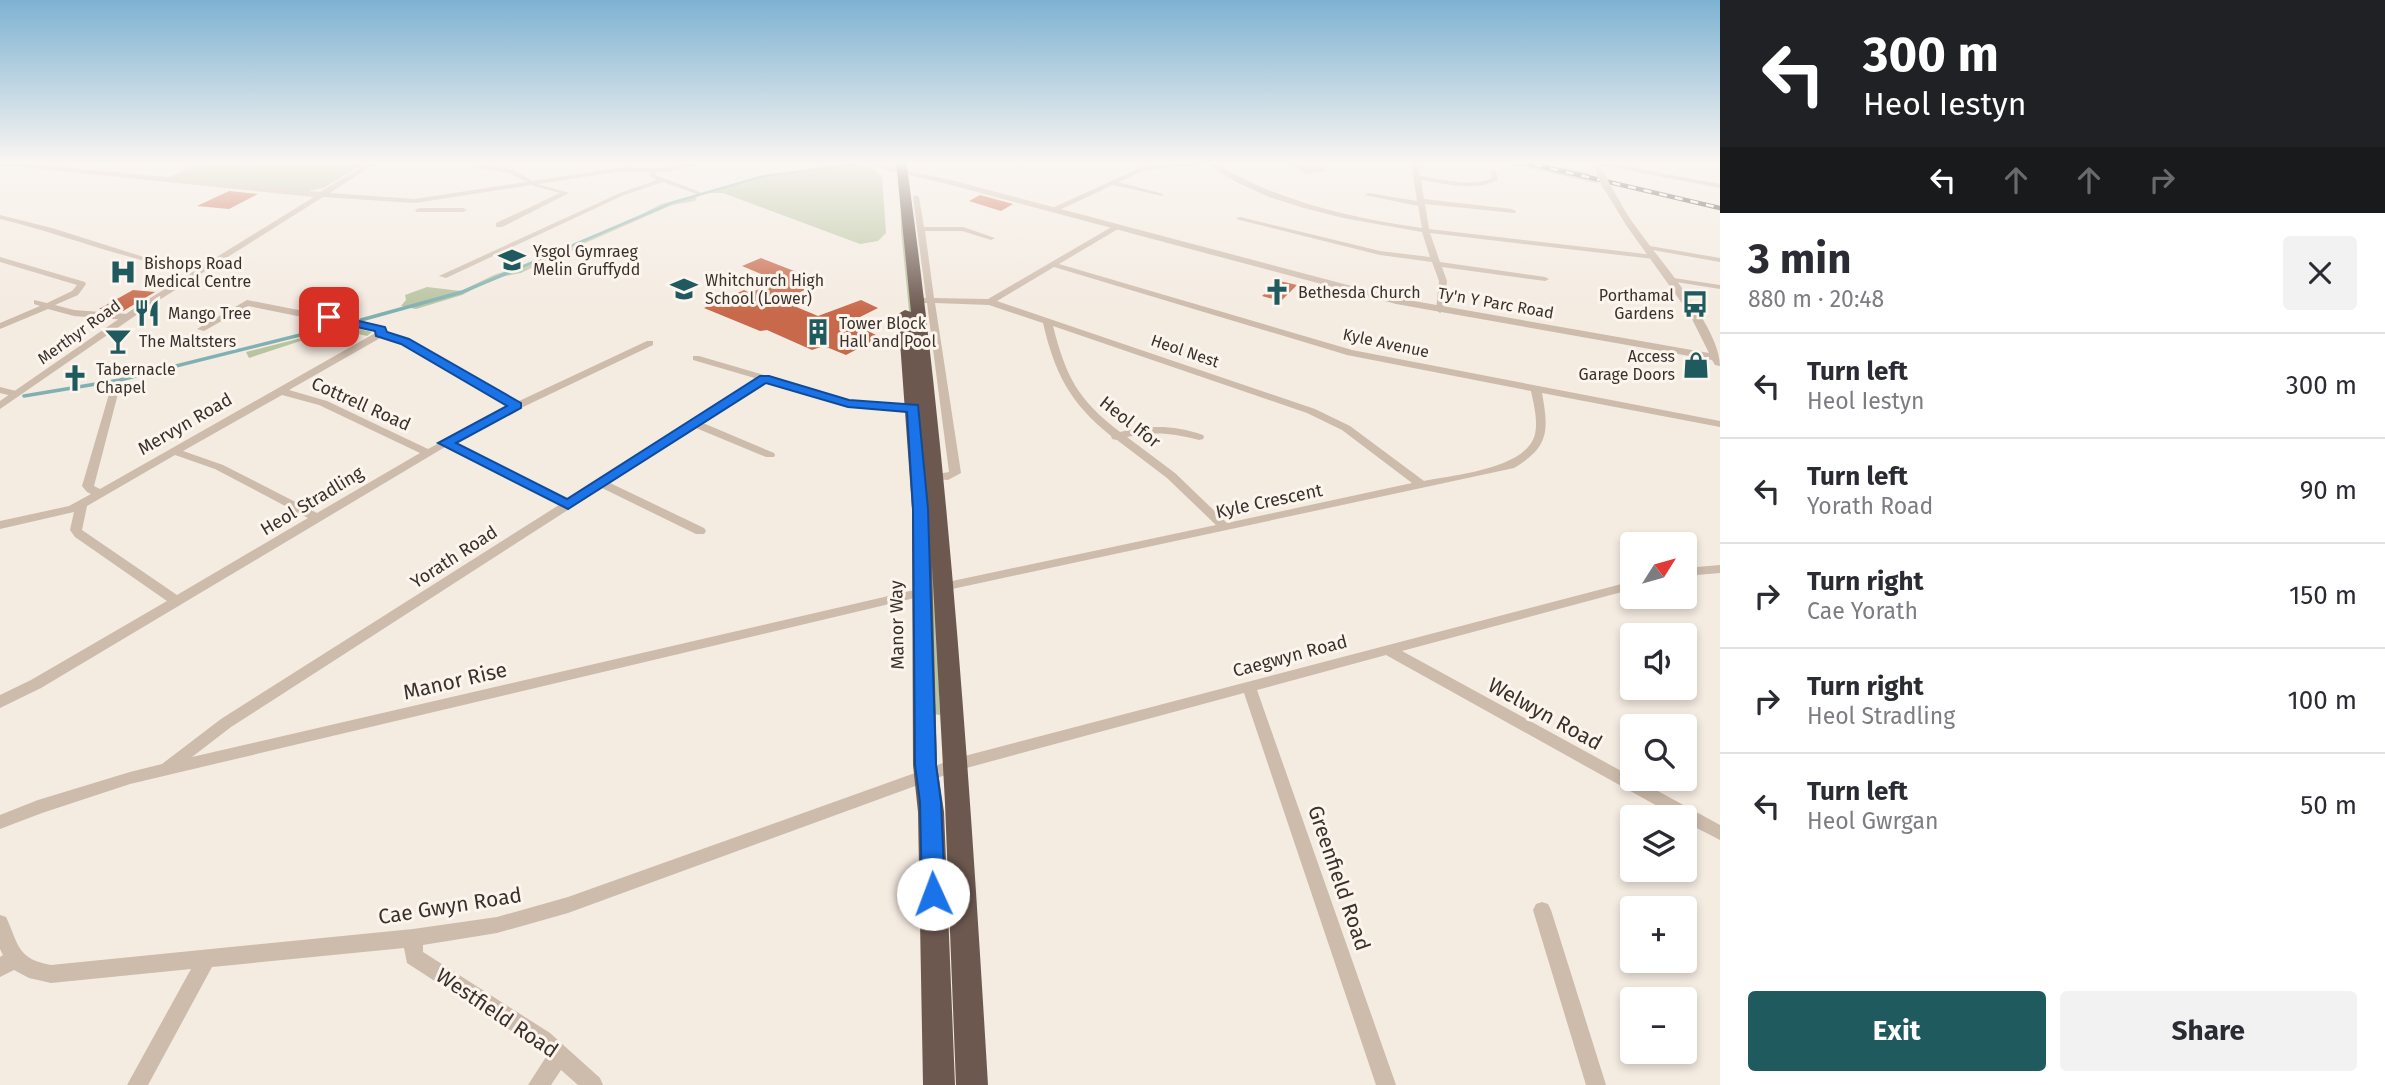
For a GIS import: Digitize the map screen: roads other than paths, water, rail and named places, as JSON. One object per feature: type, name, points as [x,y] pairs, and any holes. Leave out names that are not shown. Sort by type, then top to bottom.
[{"type":"highway","name":"Manor Way","points":[[899,212],[919,470],[957,764],[972,1085]]},
{"type":"highway","name":"Manor Way","points":[[905,212],[923,300],[936,477],[926,775],[931,812],[939,1085]]},
{"type":"street","name":"Merthyr Road","points":[[0,405],[6,393],[292,212]]},
{"type":"street","points":[[410,216],[417,212]]},
{"type":"street","points":[[499,225],[527,212]]},
{"type":"street","points":[[443,276],[584,212]]},
{"type":"street","name":"Manor Way","points":[[918,212],[923,300]]},
{"type":"street","name":"Ty'n Y Parc Road","points":[[1058,212],[1440,310],[1719,360]]},
{"type":"street","points":[[1332,212],[1426,231],[1654,257]]},
{"type":"street","points":[[1423,212],[1443,284],[1440,310]]},
{"type":"street","points":[[1623,212],[1699,321],[1719,360]]},
{"type":"street","points":[[0,217],[49,228],[131,255],[199,270]]},
{"type":"street","points":[[1240,219],[1380,253],[1545,279]]},
{"type":"street","points":[[0,228],[19,221]]},
{"type":"street","points":[[990,302],[1115,227]]},
{"type":"street","points":[[921,229],[963,229],[991,238]]},
{"type":"street","points":[[1647,247],[1720,260]]},
{"type":"street","points":[[0,259],[82,284],[75,293],[0,326]]},
{"type":"street","name":"Kyle Avenue","points":[[1052,264],[1350,353],[1720,424]]},
{"type":"street","points":[[1670,279],[1720,286]]},
{"type":"street","name":"Heol Nest","points":[[923,300],[990,302],[1324,416],[1346,428],[1423,486]]},
{"type":"street","points":[[37,302],[74,313],[127,317]]},
{"type":"street","points":[[201,329],[247,303],[377,328],[382,331],[381,334],[405,341],[517,406]]},
{"type":"street","name":"Heol Ifor","points":[[1047,321],[1062,372],[1073,393],[1092,417],[1172,476],[1226,528]]},
{"type":"street","name":"Mervyn Road","points":[[0,525],[67,511],[81,505],[381,334]]},
{"type":"street","name":"Heol Stradling","points":[[0,702],[445,443],[650,343]]},
{"type":"street","points":[[696,358],[848,403],[913,408]]},
{"type":"street","name":"Yorath Road","points":[[165,769],[226,723],[765,379]]},
{"type":"street","points":[[100,493],[88,486],[115,386]]},
{"type":"street","name":"Kyle Crescent","points":[[933,590],[1510,466],[1537,446],[1541,432],[1536,389]]},
{"type":"street","name":"Cottrell Road","points":[[280,391],[323,403],[428,453]]},
{"type":"street","points":[[695,424],[770,455]]},
{"type":"street","points":[[1116,437],[1159,428],[1172,428],[1199,436]]},
{"type":"street","points":[[445,443],[568,505]]},
{"type":"street","points":[[173,451],[219,467],[317,518]]},
{"type":"street","points":[[601,483],[700,531]]},
{"type":"street","points":[[81,505],[76,530],[79,534],[177,601]]},
{"type":"street","points":[[1698,571],[1720,569]]},
{"type":"street","name":"Caegwyn Road","points":[[957,764],[1620,588]]},
{"type":"street","name":"Manor Rise","points":[[0,822],[101,786],[165,769],[933,590]]},
{"type":"street","name":"Welwyn Road","points":[[1388,650],[1720,833]]},
{"type":"street","name":"Greenfield Road","points":[[1249,687],[1386,1085]]},
{"type":"street","name":"Cae Gwyn Road","points":[[0,923],[7,964],[51,974],[413,938],[485,928],[532,917],[957,764]]},
{"type":"street","points":[[1542,910],[1595,1085]]},
{"type":"street","name":"Westfield Road","points":[[413,938],[414,957],[543,1040],[593,1085]]},
{"type":"street","points":[[136,1085],[207,958]]},
{"type":"street","points":[[538,1085],[560,1055]]},
{"type":"waterway","points":[[512,271],[651,212]]},
{"type":"waterway","points":[[361,320],[462,292],[517,269]]},
{"type":"waterway","points":[[24,396],[120,380],[340,325]]},
{"type":"place","name":"Ysgol Gymraeg Melin Gruffydd","points":[[512,260]]},
{"type":"place","name":"Bishops Road Medical Centre","points":[[123,272]]},
{"type":"place","name":"Whitchurch High School (Lower)","points":[[684,289]]},
{"type":"place","name":"Bethesda Church","points":[[1277,292]]},
{"type":"place","name":"Porthamal Gardens","points":[[1695,304]]},
{"type":"place","name":"Mango Tree","points":[[147,313]]},
{"type":"place","name":"Tower Block Hall and Pool","points":[[818,332]]},
{"type":"place","name":"The Maltsters","points":[[118,341]]},
{"type":"place","name":"Access Garage Doors","points":[[1696,365]]},
{"type":"place","name":"Tabernacle Chapel","points":[[75,378]]}]
